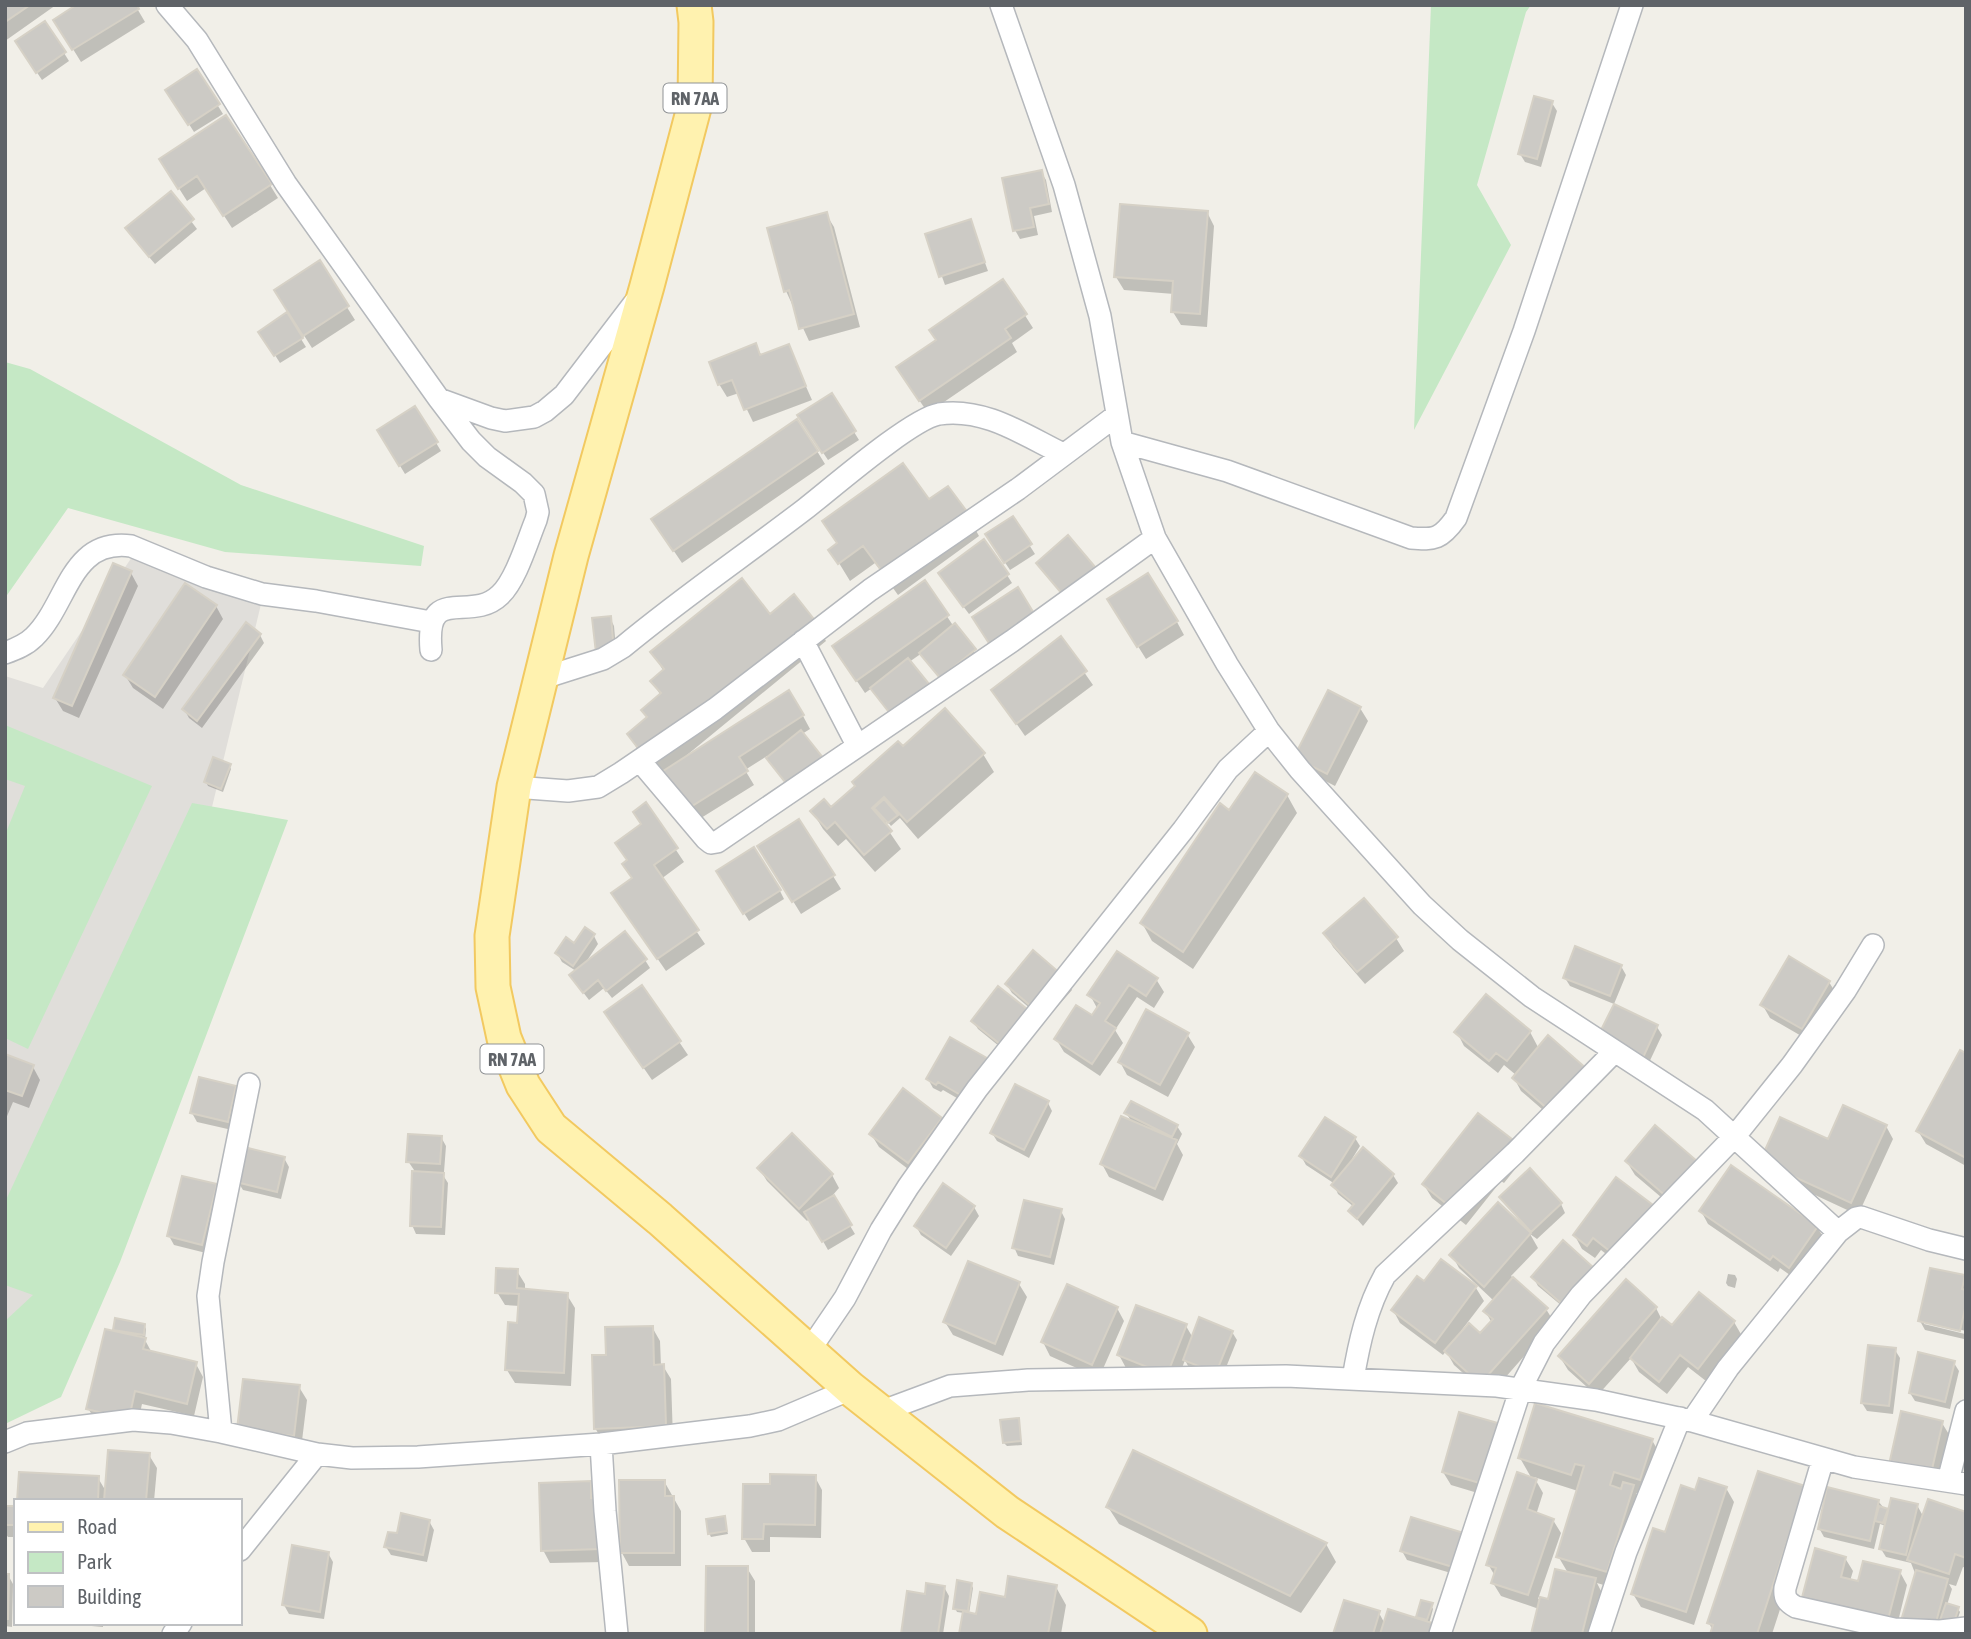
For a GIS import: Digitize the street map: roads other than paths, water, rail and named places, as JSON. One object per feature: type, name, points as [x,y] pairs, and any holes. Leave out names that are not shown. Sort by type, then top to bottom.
[{"type":"main road","name":"RN 7AA","points":[[694,5],[695,104],[571,556],[514,787],[492,936],[493,987],[504,1038],[523,1085],[551,1128],[660,1219],[851,1389],[1007,1512],[1190,1634]]},
{"type":"street","points":[[167,5],[197,40],[286,184],[439,399],[486,457],[529,487],[534,494],[538,512],[503,593],[486,604],[440,611],[431,622],[429,630],[431,650]]},
{"type":"street","points":[[1001,5],[1072,211],[1100,316],[1122,442],[1155,538],[1269,731],[1338,812],[1441,923],[1498,972],[1614,1052],[1705,1110],[1838,1232]]},
{"type":"street","points":[[1122,442],[1227,471],[1411,538],[1431,539],[1444,534],[1455,518],[1524,331],[1632,5]]},
{"type":"street","points":[[439,399],[505,421],[534,417],[564,395],[647,286]]},
{"type":"street","points":[[540,679],[603,659],[623,647],[858,467],[918,423],[937,414],[985,416],[1063,454]]},
{"type":"street","points":[[514,787],[568,791],[598,787],[715,709],[870,590],[1018,489],[1117,415]]},
{"type":"street","points":[[640,761],[706,839],[717,842],[1012,641],[1155,538]]},
{"type":"street","points":[[5,653],[17,649],[35,636],[87,557],[107,545],[119,544],[131,546],[206,577],[262,594],[431,622]]},
{"type":"street","points":[[803,641],[857,745]]},
{"type":"street","points":[[809,1352],[845,1298],[881,1230],[908,1187],[977,1089],[1175,840],[1220,779],[1269,731]]},
{"type":"street","points":[[1440,1634],[1521,1388],[1544,1343],[1581,1295],[1735,1136],[1792,1065],[1845,991],[1873,945]]},
{"type":"street","points":[[1353,1379],[1359,1340],[1385,1275],[1515,1153],[1614,1052]]},
{"type":"street","points":[[220,1432],[208,1296],[250,1084]]},
{"type":"street","points":[[1598,1634],[1626,1552],[1686,1419],[1838,1232],[1852,1220],[1861,1217],[1929,1240],[1966,1249]]},
{"type":"street","points":[[1321,1377],[1359,1340]]},
{"type":"street","points":[[1359,1340],[1386,1381]]},
{"type":"street","points":[[880,1412],[950,1386],[1028,1380],[1321,1377],[1521,1388],[1686,1419],[1854,1466],[1957,1483],[1966,1411]]},
{"type":"street","points":[[5,1443],[27,1433],[133,1420],[171,1423],[220,1432],[317,1454],[352,1458],[418,1457],[601,1444],[750,1426],[778,1420],[851,1389]]},
{"type":"street","points":[[601,1444],[604,1511],[617,1634]]},
{"type":"street","points":[[242,1548],[317,1454]]},
{"type":"street","points":[[1824,1459],[1785,1588],[1784,1596],[1788,1604],[1895,1629],[1940,1632],[1966,1628]]}]
